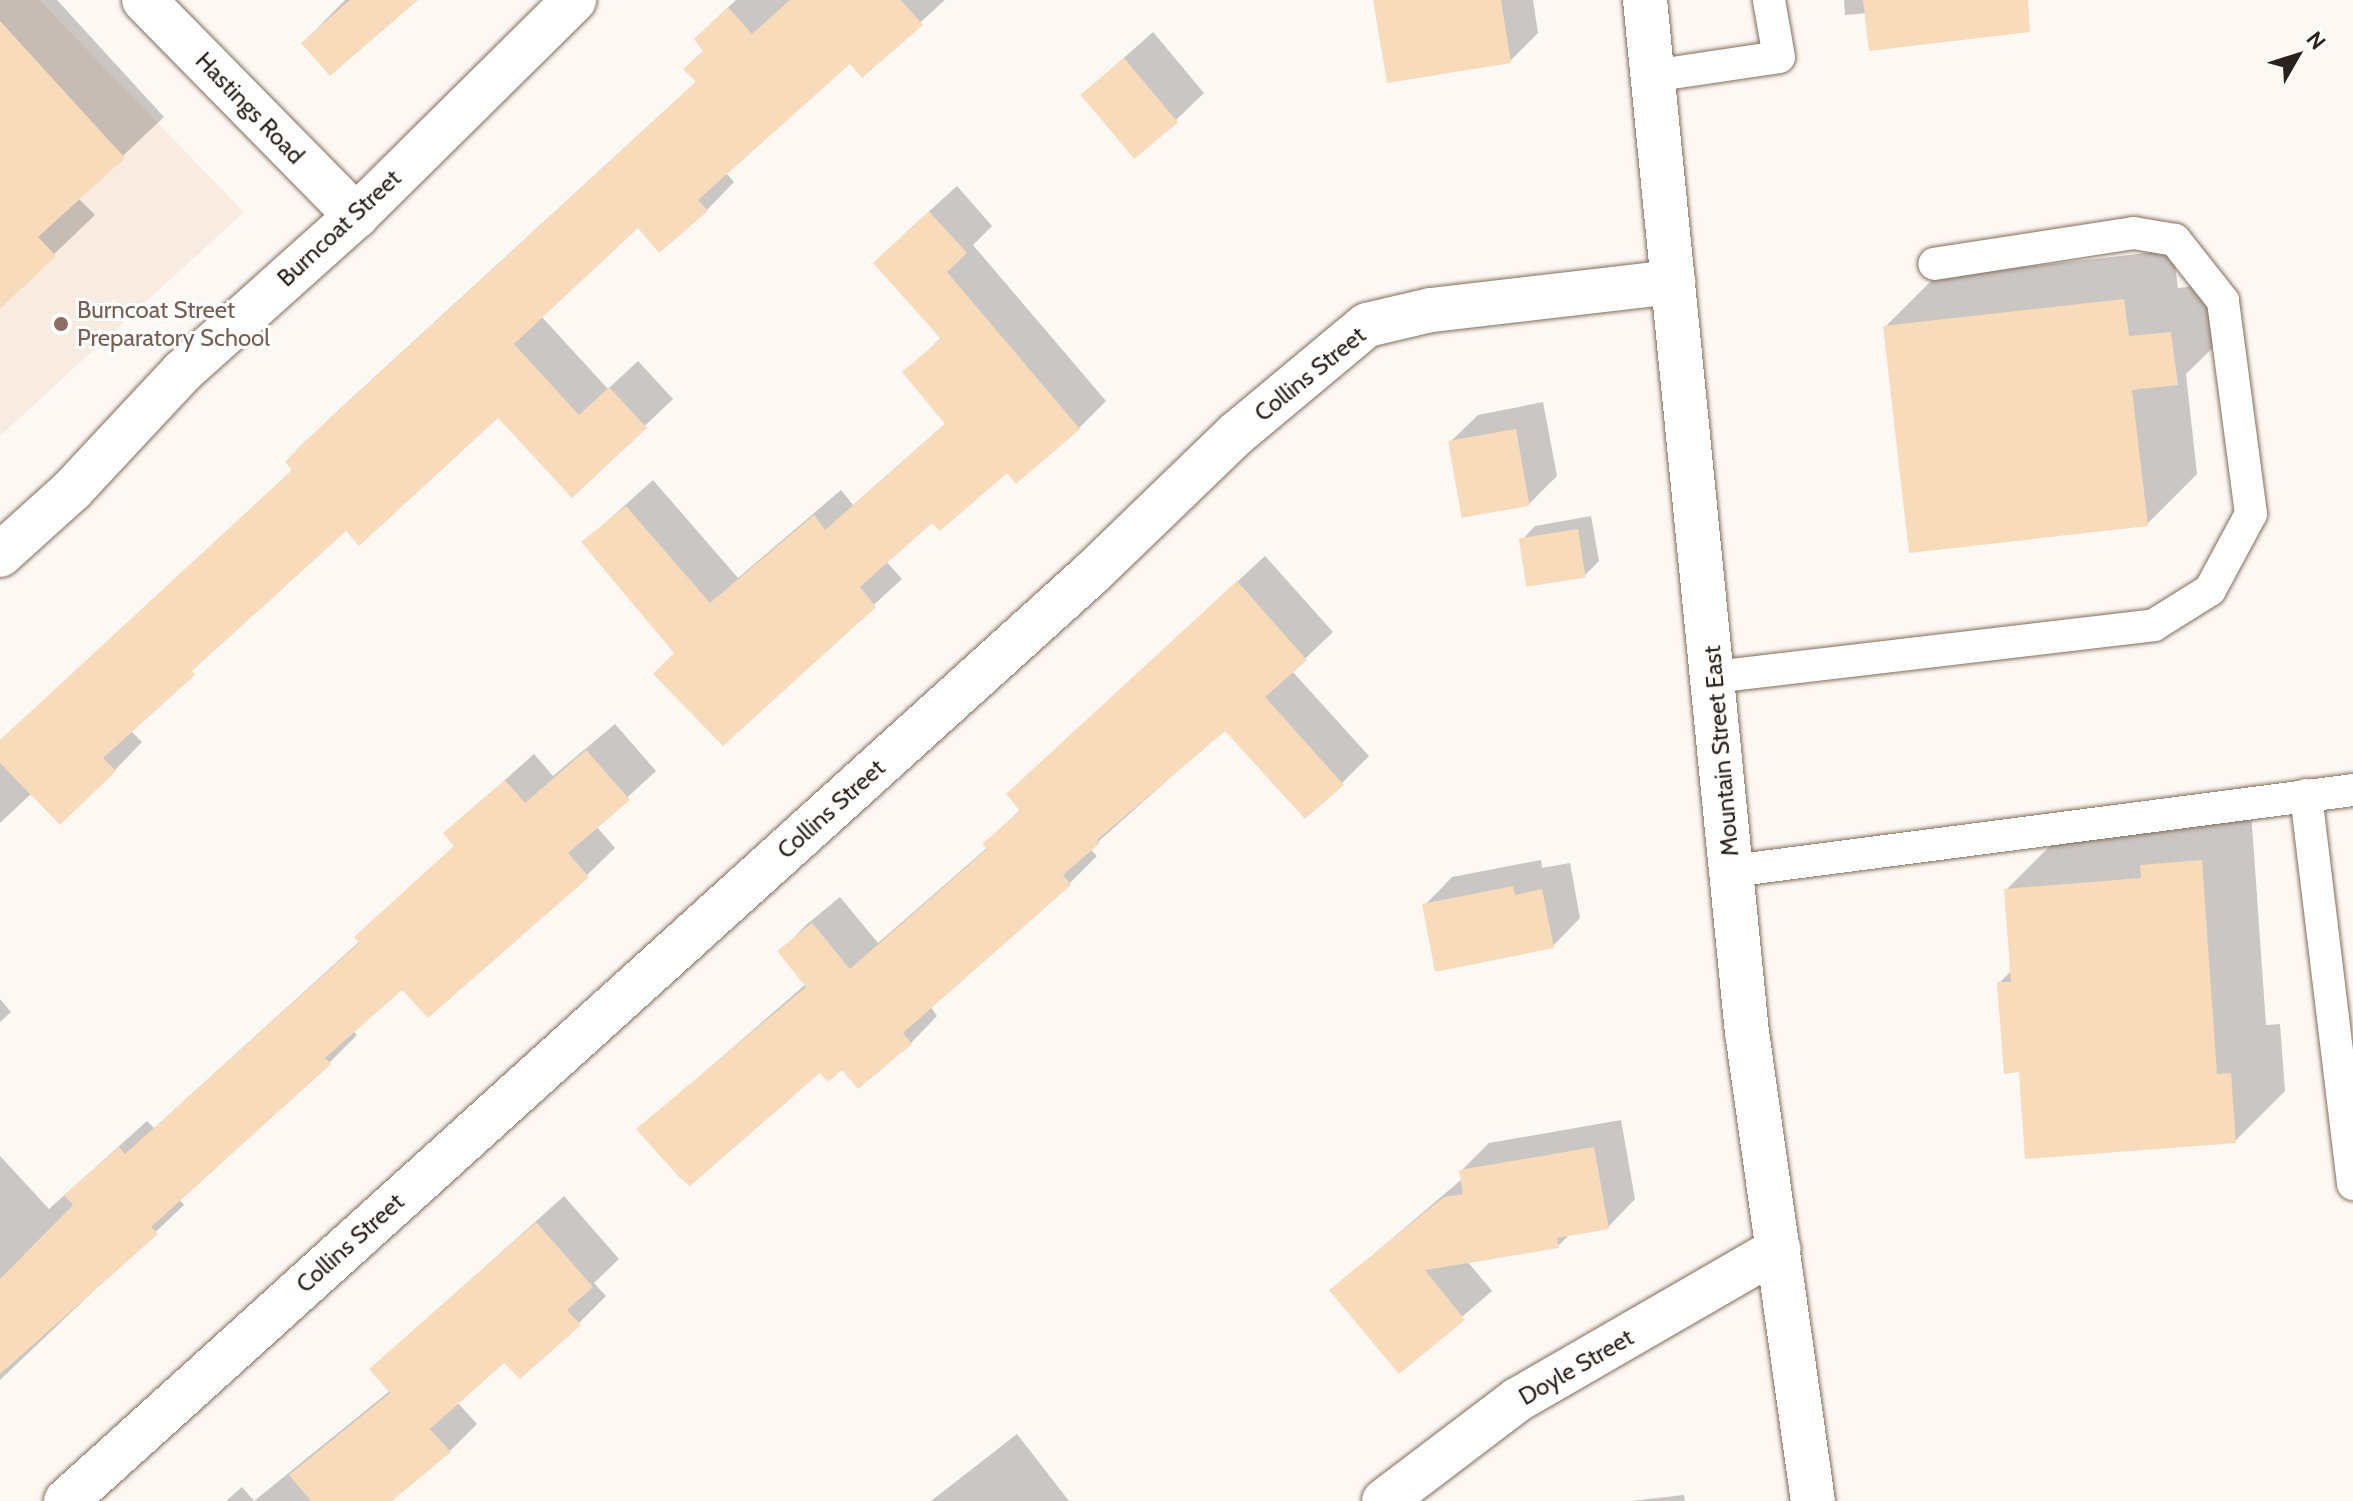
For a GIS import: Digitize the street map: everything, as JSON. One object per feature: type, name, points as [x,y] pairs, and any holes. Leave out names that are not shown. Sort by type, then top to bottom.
[{"type":"street","name":"Hastings Road","points":[[144,0],[356,216]]},
{"type":"street","name":"Burncoat Street","points":[[0,555],[72,490],[182,372],[356,216],[574,0]]},
{"type":"street","name":"Mountain Street East","points":[[1645,0],[1747,1032],[1813,1501]]},
{"type":"street","name":"Collins Street","points":[[66,1501],[1091,574],[1236,434],[1367,325],[1431,310],[1673,282]]},
{"type":"street","name":"Doyle Street","points":[[1384,1501],[1517,1400],[1779,1249]]},
{"type":"lane","points":[[1652,76],[1779,57],[1769,0]]},
{"type":"lane","points":[[1714,677],[2154,625],[2210,590],[2251,514],[2223,301],[2175,240],[2134,233],[1934,264]]},
{"type":"lane","points":[[1732,871],[2353,790]]},
{"type":"lane","points":[[2306,795],[2353,1184]]},
{"type":"shaded area","name":"Burncoat Street Preparatory School","points":[[0,0],[39,0],[244,212],[0,436]]},
{"type":"building","points":[[350,0],[418,0],[330,76],[301,43]]},
{"type":"building","points":[[790,0],[901,0],[923,25],[862,78],[850,64],[698,200],[708,211],[659,253],[638,228],[514,344],[579,415],[609,387],[647,428],[572,498],[498,418],[359,546],[346,531],[192,671],[195,675],[103,758],[116,771],[60,825],[0,763],[0,740],[292,470],[285,462],[300,446],[696,82],[683,69],[703,51],[694,39],[728,7],[752,34]]},
{"type":"building","points":[[1373,0],[1501,0],[1511,63],[1387,83]]},
{"type":"building","points":[[1863,0],[2028,0],[2030,32],[1869,51]]},
{"type":"building","points":[[0,21],[125,158],[38,237],[56,256],[0,309]]},
{"type":"building","points":[[1124,58],[1178,122],[1134,159],[1080,95]]},
{"type":"building","points":[[929,211],[967,253],[947,272],[1080,429],[1016,484],[1007,473],[940,531],[932,523],[860,587],[876,607],[723,746],[653,674],[674,653],[581,542],[626,506],[710,603],[814,515],[825,530],[945,424],[902,372],[941,339],[873,263]]},
{"type":"building","points":[[2124,299],[2129,336],[2171,332],[2178,385],[2132,390],[2148,526],[1909,553],[1883,326]]},
{"type":"building","points":[[1516,429],[1530,506],[1462,518],[1448,441]]},
{"type":"building","points":[[1578,529],[1586,577],[1526,587],[1519,538]]},
{"type":"building","points":[[1237,581],[1307,660],[1265,697],[1344,785],[1305,819],[1225,731],[1097,840],[1100,843],[1063,875],[1071,885],[903,1033],[912,1044],[858,1089],[842,1070],[828,1082],[820,1073],[690,1186],[680,1178],[636,1129],[806,987],[777,951],[812,923],[850,969],[987,849],[982,844],[1020,811],[1006,794]]},
{"type":"building","points":[[586,750],[630,800],[568,853],[589,877],[428,1018],[402,990],[325,1058],[331,1064],[151,1227],[158,1234],[0,1374],[0,1279],[73,1205],[64,1195],[119,1147],[125,1154],[359,943],[354,937],[454,846],[443,833],[505,780],[525,803]]},
{"type":"building","points":[[2202,860],[2217,1074],[2231,1073],[2236,1143],[2025,1159],[2019,1072],[2004,1074],[1997,982],[2011,982],[2004,889],[2141,878],[2140,865]]},
{"type":"building","points":[[1513,886],[1515,895],[1542,889],[1554,948],[1435,972],[1422,904]]},
{"type":"building","points":[[1594,1147],[1609,1229],[1557,1238],[1559,1248],[1425,1270],[1465,1320],[1399,1374],[1329,1290],[1444,1197],[1463,1194],[1459,1170]]},
{"type":"building","points":[[536,1222],[593,1287],[567,1310],[581,1325],[520,1379],[504,1363],[430,1429],[451,1452],[392,1501],[311,1501],[289,1475],[390,1393],[369,1369]]},
{"type":"place","name":"Burncoat Street Preparatory School","points":[[61,324]]}]
